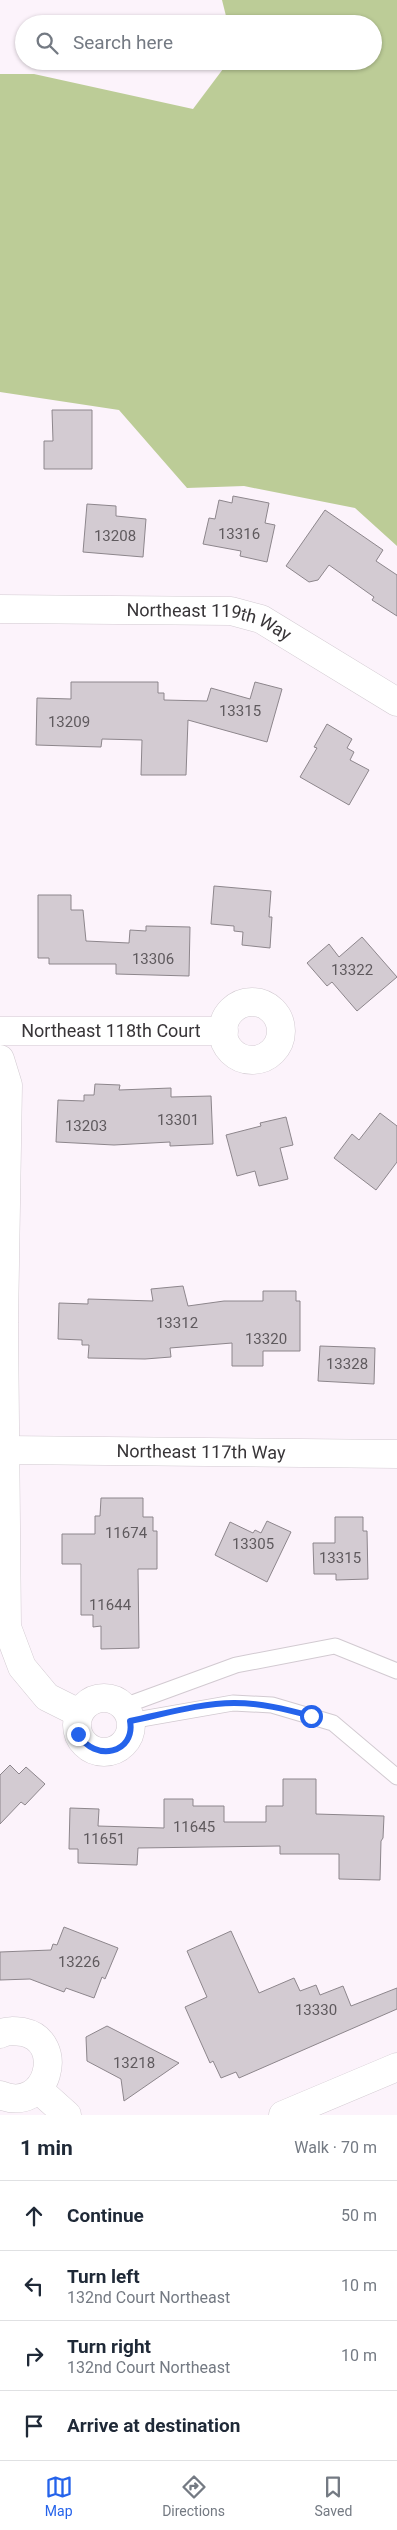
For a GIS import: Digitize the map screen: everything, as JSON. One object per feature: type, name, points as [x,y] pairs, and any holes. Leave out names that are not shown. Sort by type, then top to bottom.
[{"type":"street","name":"Northeast 119th Way","points":[[0,609],[231,611],[261,619],[397,702]]},
{"type":"street","name":"Northeast 118th Court","points":[[0,1031],[224,1031]]},
{"type":"street","points":[[0,1059],[8,1085],[2,1323],[6,1450],[6,1627],[22,1667],[47,1697],[79,1713]]},
{"type":"street","name":"Northeast 117th Way","points":[[6,1450],[397,1454]]},
{"type":"street","points":[[100,1698],[115,1700],[127,1714],[129,1737],[113,1751],[102,1752],[92,1750],[80,1739],[76,1723],[79,1713],[85,1705],[100,1698]]},
{"type":"street","points":[[0,2034],[15,2031],[26,2033],[36,2038],[44,2047],[48,2057],[48,2069],[45,2080],[38,2089],[29,2096],[18,2098],[0,2095]]},
{"type":"street","points":[[283,2115],[397,2067]]},
{"type":"street","points":[[38,2089],[66,2115]]},
{"type":"lane","points":[[127,1714],[236,1665],[335,1646],[397,1671]]},
{"type":"lane","points":[[127,1714],[232,1703],[272,1705],[333,1723],[397,1777]]},
{"type":"green space","points":[[222,0],[397,0],[397,546],[355,508],[244,486],[187,488],[119,410],[0,392],[0,74],[34,74],[193,109],[222,70],[382,70],[382,15],[226,15]]},
{"type":"building","points":[[52,410],[92,410],[92,469],[44,469],[44,441],[53,441]]},
{"type":"building","points":[[233,496],[269,503],[265,523],[275,525],[267,562],[240,556],[241,551],[203,544],[209,518],[215,519],[219,500],[232,503]]},
{"type":"building","points":[[87,504],[116,506],[116,516],[146,519],[143,557],[83,552]]},
{"type":"building","points":[[325,510],[383,550],[376,561],[397,575],[397,616],[372,600],[374,597],[329,565],[318,580],[309,582],[286,566]]},
{"type":"building","points":[[71,682],[158,682],[158,693],[164,693],[164,700],[207,701],[211,688],[250,699],[255,682],[282,689],[267,742],[188,720],[186,775],[141,775],[142,740],[102,739],[101,747],[36,745],[37,698],[71,699]]},
{"type":"building","points":[[327,724],[352,739],[347,748],[354,752],[350,760],[369,770],[349,805],[300,777],[317,748],[314,747]]},
{"type":"building","points":[[214,886],[271,891],[269,917],[272,917],[270,948],[242,945],[243,932],[234,931],[234,926],[211,924]]},
{"type":"building","points":[[38,895],[71,895],[71,910],[83,910],[86,941],[129,943],[130,930],[146,931],[146,926],[190,927],[189,976],[116,974],[116,964],[49,964],[49,958],[38,958]]},
{"type":"building","points":[[362,937],[397,977],[357,1011],[332,982],[327,986],[307,963],[329,944],[339,957]]},
{"type":"building","points":[[95,1084],[120,1085],[119,1090],[171,1088],[171,1097],[211,1096],[213,1144],[170,1146],[170,1142],[114,1145],[56,1142],[58,1100],[84,1101],[84,1095],[94,1095]]},
{"type":"building","points":[[380,1113],[397,1126],[397,1162],[376,1190],[334,1158],[352,1134],[359,1140]]},
{"type":"building","points":[[286,1117],[293,1145],[280,1148],[288,1179],[259,1186],[255,1171],[237,1176],[226,1135],[261,1126],[260,1123]]},
{"type":"building","points":[[183,1286],[188,1306],[224,1301],[263,1301],[263,1291],[296,1291],[296,1301],[300,1301],[300,1351],[263,1351],[263,1366],[232,1366],[232,1343],[170,1348],[171,1357],[145,1359],[88,1358],[89,1345],[82,1345],[82,1340],[58,1339],[59,1303],[88,1304],[88,1299],[153,1301],[151,1289]]},
{"type":"building","points":[[320,1346],[375,1348],[374,1384],[318,1381]]},
{"type":"building","points":[[101,1498],[143,1498],[143,1517],[153,1517],[153,1531],[157,1531],[157,1569],[138,1569],[139,1648],[101,1649],[101,1626],[93,1627],[93,1615],[81,1615],[81,1564],[62,1564],[62,1534],[95,1534],[95,1516],[100,1516]]},
{"type":"building","points":[[335,1517],[363,1517],[363,1531],[367,1531],[368,1579],[336,1580],[336,1574],[314,1574],[313,1543],[335,1543]]},
{"type":"building","points":[[267,1521],[291,1532],[267,1582],[215,1555],[230,1522],[253,1533],[255,1530],[261,1533]]},
{"type":"building","points":[[10,1765],[19,1774],[26,1767],[45,1784],[25,1805],[21,1802],[0,1824],[0,1775]]},
{"type":"building","points":[[283,1779],[316,1779],[316,1814],[384,1816],[380,1880],[339,1879],[339,1854],[280,1854],[280,1846],[138,1848],[137,1865],[78,1863],[78,1849],[69,1849],[70,1808],[99,1809],[98,1826],[164,1828],[164,1799],[193,1799],[193,1806],[224,1806],[224,1822],[266,1822],[266,1806],[283,1806]]},
{"type":"building","points":[[64,1927],[118,1948],[105,1979],[102,1977],[94,1998],[66,1988],[64,1992],[30,1979],[0,1980],[0,1952],[51,1950],[53,1944],[57,1945]]},
{"type":"building","points":[[231,1931],[259,1993],[294,1978],[300,1991],[316,1985],[320,1995],[343,1986],[351,2006],[397,1988],[397,2009],[239,2078],[236,2072],[221,2078],[213,2061],[210,2063],[185,2007],[207,1997],[187,1951]]},
{"type":"building","points":[[107,2026],[179,2063],[124,2101],[121,2079],[87,2061],[86,2037]]},
{"type":"route","points":[[78,1734],[83,1744],[92,1750],[102,1752],[113,1751],[122,1745],[129,1737],[130,1721],[198,1708],[232,1703],[272,1705],[311,1716]]}]
